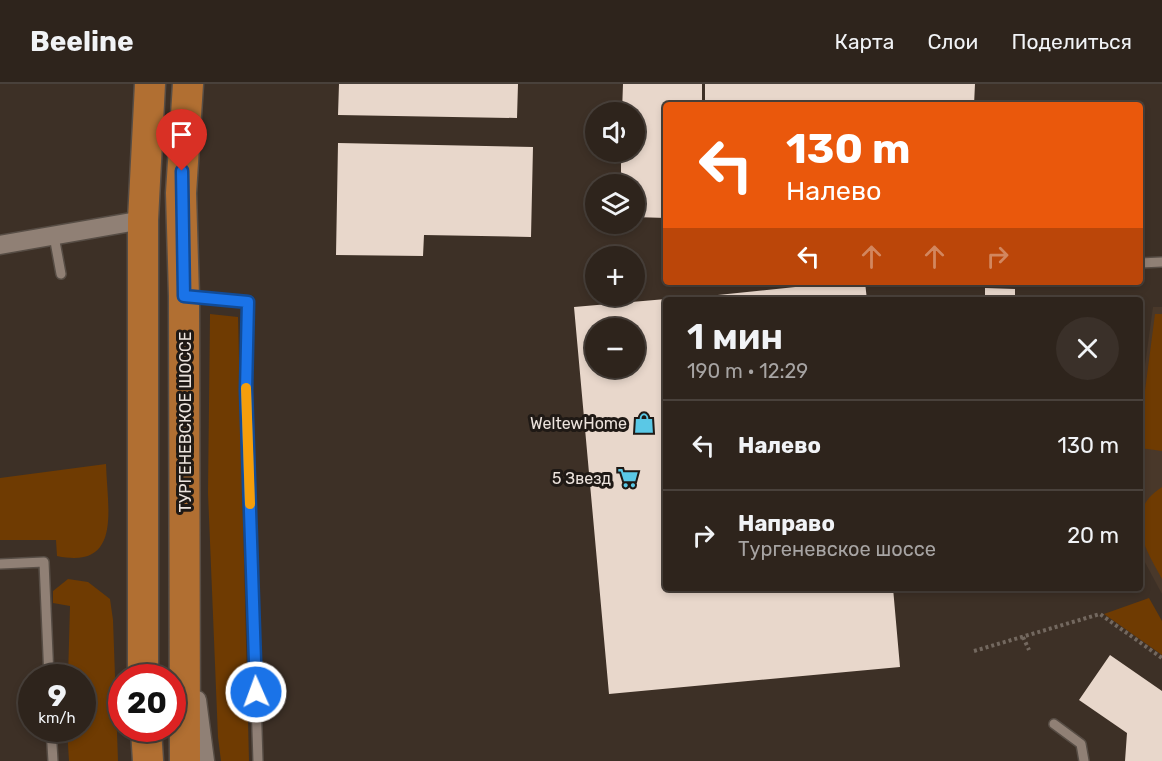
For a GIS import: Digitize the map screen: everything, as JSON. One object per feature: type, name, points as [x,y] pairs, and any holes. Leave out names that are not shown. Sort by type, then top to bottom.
[{"type":"highway","points":[[143,664],[143,220],[150,84]]},
{"type":"highway","name":"ТУРГЕНЕВСКОЕ ШОССЕ","points":[[185,761],[184,296],[181,193],[188,84]]},
{"type":"highway","points":[[147,742],[148,761]]},
{"type":"street","points":[[0,245],[143,220]]},
{"type":"street","points":[[186,617],[205,761]]},
{"type":"street","points":[[135,761],[137,742]]},
{"type":"lane","points":[[54,236],[61,274]]},
{"type":"lane","points":[[1143,263],[1162,262]]},
{"type":"lane","points":[[184,296],[248,302],[246,390],[258,761]]},
{"type":"lane","points":[[0,564],[44,562],[48,664]]},
{"type":"lane","points":[[1054,724],[1081,744],[1084,761]]},
{"type":"lane","points":[[51,742],[52,761]]},
{"type":"path","points":[[974,651],[1100,614],[1162,658]]},
{"type":"path","points":[[1023,637],[1029,650]]},
{"type":"shaded area","points":[[1153,307],[1162,307],[1162,594],[1143,559],[1143,380]]},
{"type":"shaded area","points":[[210,314],[238,317],[249,761],[221,761],[218,737],[208,493]]},
{"type":"shaded area","points":[[1155,314],[1162,314],[1162,451],[1143,448],[1143,406]]},
{"type":"shaded area","points":[[106,464],[107,531],[102,544],[93,554],[78,558],[57,556],[56,540],[0,540],[0,478]]},
{"type":"shaded area","points":[[1162,487],[1162,579],[1143,539],[1143,508],[1150,497]]},
{"type":"shaded area","points":[[68,579],[88,582],[110,599],[115,664],[108,664],[108,742],[117,742],[118,761],[69,761],[68,742],[96,742],[96,664],[68,664],[70,606],[53,603],[53,591]]},
{"type":"shaded area","points":[[1149,598],[1162,621],[1162,655],[1104,614]]},
{"type":"building","points":[[339,84],[518,84],[517,118],[338,115]]},
{"type":"building","points":[[623,84],[702,84],[702,102],[663,102],[663,218],[645,217],[645,174],[621,174],[621,162],[645,162],[645,102],[622,102]]},
{"type":"building","points":[[705,84],[975,84],[974,102],[705,102]]},
{"type":"building","points":[[338,143],[533,147],[531,237],[424,235],[423,256],[336,255]]},
{"type":"building","points":[[814,285],[865,285],[867,297],[698,297]]},
{"type":"building","points":[[985,288],[1015,289],[1015,297],[985,297]]},
{"type":"building","name":"5 Звезд","points":[[663,299],[663,591],[893,591],[900,667],[609,694],[574,307],[645,306],[645,301]]},
{"type":"building","points":[[1110,655],[1162,691],[1162,761],[1125,761],[1127,733],[1079,700]]},
{"type":"slow traffic","points":[[246,388],[250,504]]},
{"type":"place","name":"WeltewHome","points":[[644,423]]},
{"type":"place","name":"5 Звезд","points":[[628,478]]},
{"type":"route","points":[[182,171],[184,296],[248,302],[246,390],[256,692]]}]
